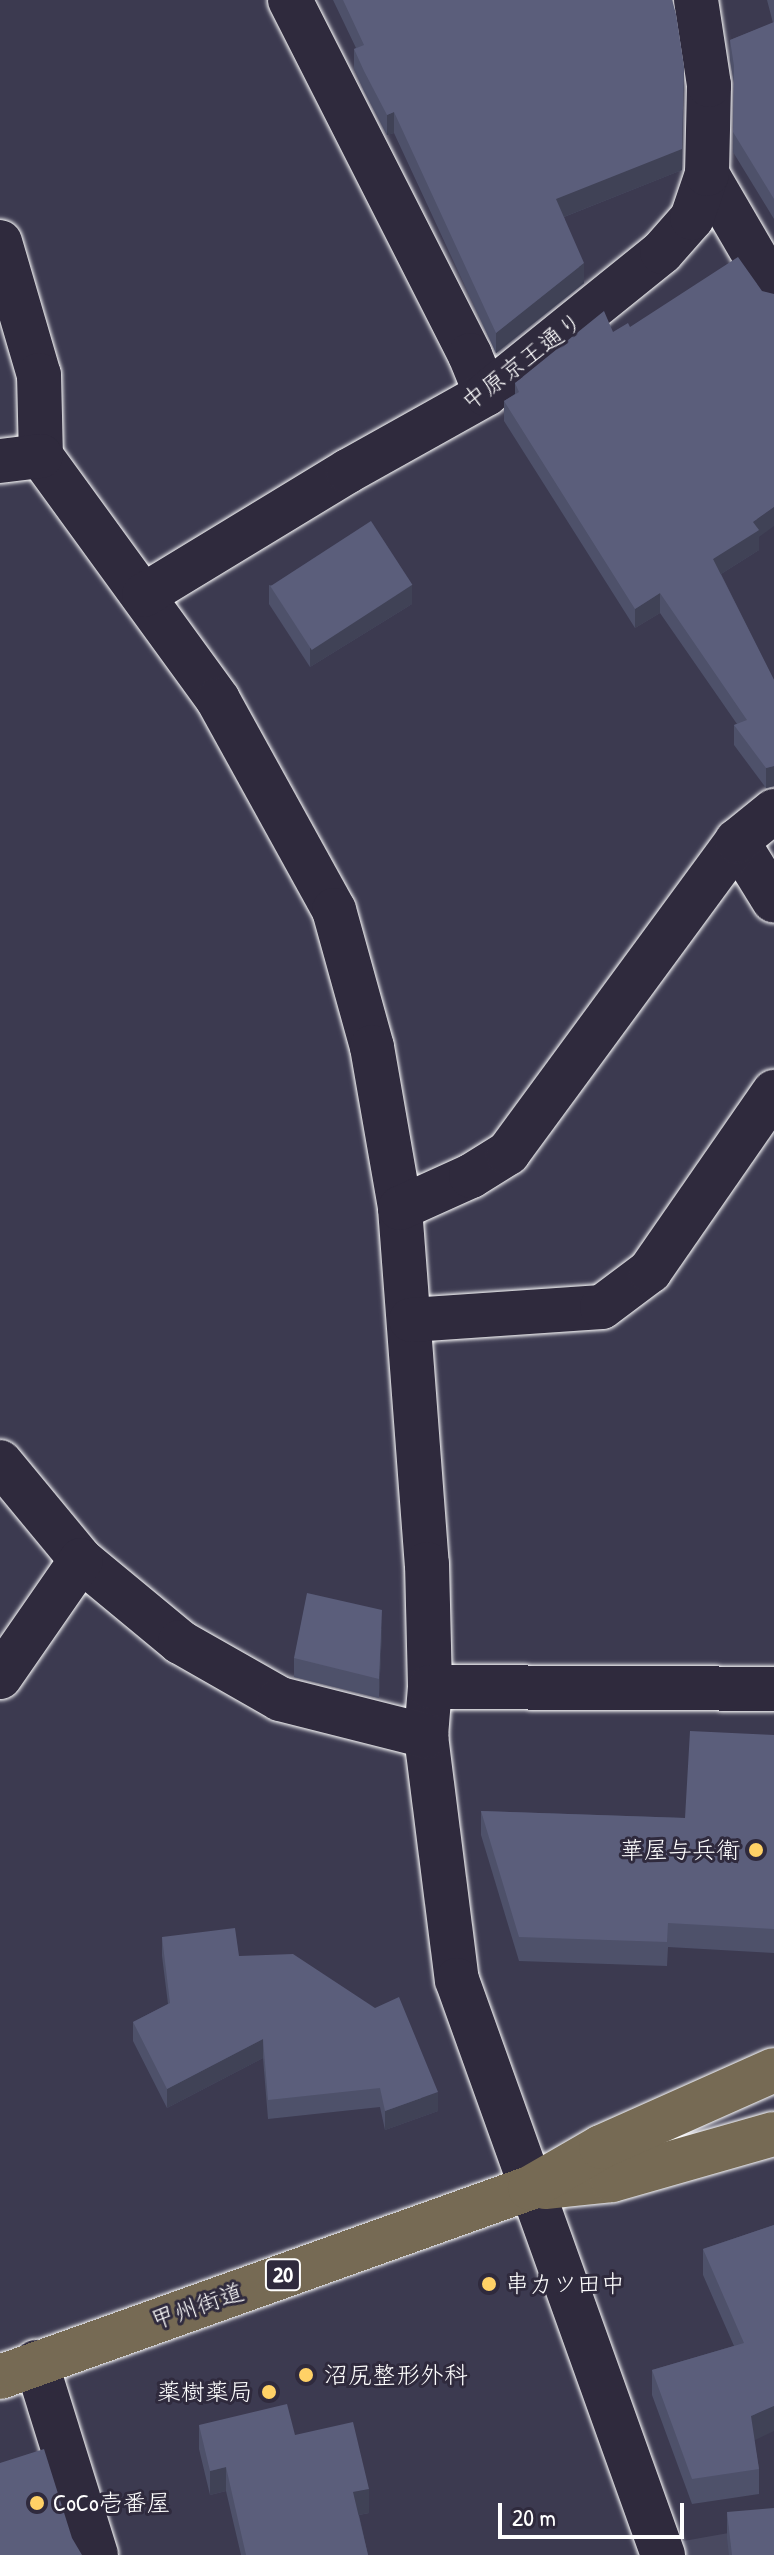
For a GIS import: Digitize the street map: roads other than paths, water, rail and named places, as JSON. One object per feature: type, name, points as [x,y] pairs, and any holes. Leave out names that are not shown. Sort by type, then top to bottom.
[{"type":"highway","name":"甲州街道","points":[[18,2369],[530,2188],[601,2147],[774,2070]]},
{"type":"highway","name":"甲州街道","points":[[530,2188],[612,2180],[774,2134]]},
{"type":"street","points":[[290,0],[470,355],[486,394]]},
{"type":"street","name":"中原京王通り","points":[[144,595],[348,471],[486,394],[662,252],[692,218],[707,174],[709,85],[696,0]]},
{"type":"street","points":[[707,174],[774,289]]},
{"type":"street","points":[[0,242],[39,375],[21,459],[144,595],[218,700],[334,910],[372,1047],[400,1208],[411,1320],[427,1564],[430,1687],[426,1736],[457,1980],[663,2555]]},
{"type":"street","points":[[400,1208],[471,1176],[508,1153],[737,841],[774,811]]},
{"type":"street","points":[[737,841],[774,901]]},
{"type":"street","points":[[411,1320],[602,1307],[650,1271],[774,1092]]},
{"type":"street","points":[[0,1462],[81,1560],[180,1642],[280,1699],[426,1736]]},
{"type":"street","points":[[0,1677],[81,1560]]},
{"type":"street","points":[[430,1687],[774,1689]]},
{"type":"street","points":[[18,2369],[96,2555]]},
{"type":"place","name":"華屋与兵衛","points":[[756,1850]]},
{"type":"place","name":"串カツ田中","points":[[489,2284]]},
{"type":"place","name":"沼尻整形外科","points":[[306,2375]]},
{"type":"place","name":"薬樹薬局","points":[[269,2392]]},
{"type":"place","name":"CoCo壱番屋","points":[[37,2503]]}]
